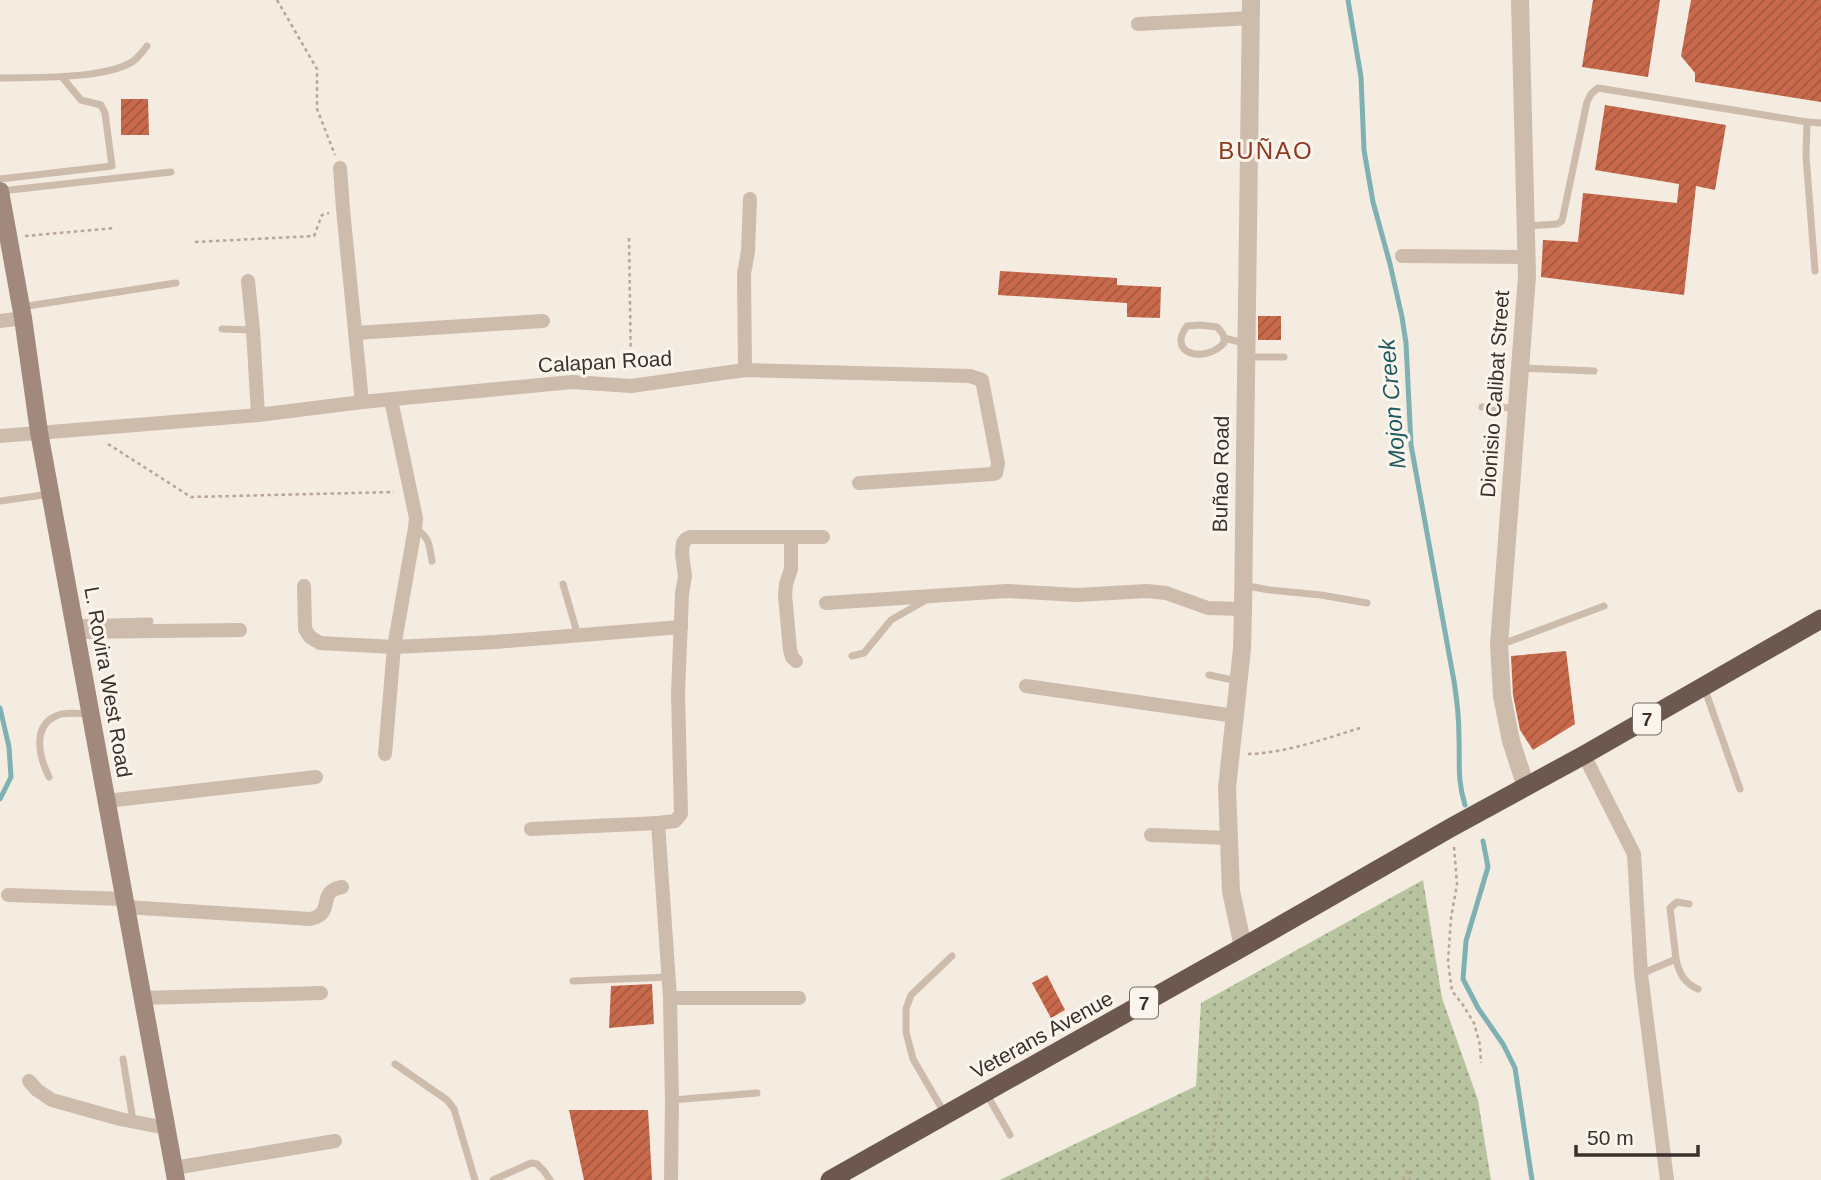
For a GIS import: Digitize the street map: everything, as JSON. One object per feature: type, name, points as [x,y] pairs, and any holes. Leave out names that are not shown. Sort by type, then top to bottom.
[{"type":"highway","name":"7","points":[[1455,825],[1584,755],[1821,619]]},
{"type":"highway","name":"Veterans Avenue","points":[[830,1180],[1455,825]]},
{"type":"main road","name":"L. Rovira West Road","points":[[0,191],[22,313],[39,432],[175,1174]]},
{"type":"street","name":"Dionisio Calibat Street","points":[[1520,0],[1527,276],[1499,645],[1502,696],[1511,741],[1526,787]]},
{"type":"street","points":[[1138,24],[1251,9]]},
{"type":"street","name":"Buñao Road","points":[[1243,947],[1231,891],[1227,788],[1243,609],[1251,9]]},
{"type":"street","points":[[340,168],[362,402]]},
{"type":"street","points":[[746,370],[744,266],[748,251],[750,199]]},
{"type":"street","points":[[1402,256],[1527,257]]},
{"type":"street","points":[[248,281],[258,415]]},
{"type":"street","points":[[0,321],[22,313]]},
{"type":"street","points":[[355,333],[542,321]]},
{"type":"street","name":"Calapan Road","points":[[0,436],[258,415],[572,382],[631,386],[746,370],[970,376],[982,380],[998,463],[996,473],[859,483]]},
{"type":"street","points":[[386,754],[394,647],[416,518],[391,400]]},
{"type":"street","points":[[791,537],[791,569],[785,595],[790,650],[796,660]]},
{"type":"street","points":[[531,829],[658,823],[675,821],[681,814],[678,694],[685,576],[682,554],[686,539],[824,537]]},
{"type":"street","points":[[304,586],[305,629],[310,637],[320,643],[394,647],[681,627]]},
{"type":"street","points":[[826,603],[1007,591],[1077,595],[1147,591],[1166,593],[1208,608],[1243,609]]},
{"type":"street","points":[[75,628],[240,630]]},
{"type":"street","points":[[1026,686],[1234,716]]},
{"type":"street","points":[[1584,755],[1634,854],[1641,974],[1667,1180]]},
{"type":"street","points":[[107,801],[316,777]]},
{"type":"street","points":[[658,823],[670,998],[671,1180]]},
{"type":"street","points":[[1151,835],[1229,838]]},
{"type":"street","points":[[8,895],[310,919],[318,917],[325,909],[330,891],[342,887]]},
{"type":"street","points":[[143,998],[321,993]]},
{"type":"street","points":[[670,998],[800,998]]},
{"type":"street","points":[[29,1081],[52,1100],[166,1128]]},
{"type":"street","points":[[175,1174],[335,1141]]},
{"type":"lane","points":[[0,78],[62,77],[118,68],[135,60],[147,46]]},
{"type":"lane","points":[[0,178],[112,166],[105,113],[101,105],[81,100],[62,77]]},
{"type":"lane","points":[[1526,226],[1557,224],[1562,221],[1587,102],[1598,88],[1821,123]]},
{"type":"lane","points":[[1807,122],[1806,156],[1815,271]]},
{"type":"lane","points":[[0,191],[171,172]]},
{"type":"lane","points":[[22,313],[176,283]]},
{"type":"lane","points":[[1224,338],[1224,343],[1215,352],[1199,355],[1190,354],[1182,342],[1184,330],[1190,325],[1217,327],[1224,338],[1246,350],[1284,357]]},
{"type":"lane","points":[[222,329],[253,330]]},
{"type":"lane","points":[[1520,368],[1594,371]]},
{"type":"lane","points":[[1482,407],[1517,408]]},
{"type":"lane","points":[[0,501],[51,494]]},
{"type":"lane","points":[[415,528],[425,535],[429,542],[432,561]]},
{"type":"lane","points":[[563,584],[578,636]]},
{"type":"lane","points":[[1242,584],[1367,603]]},
{"type":"lane","points":[[852,656],[864,653],[891,620],[933,596]]},
{"type":"lane","points":[[1499,645],[1604,606]]},
{"type":"lane","points":[[75,628],[149,621]]},
{"type":"lane","points":[[1209,675],[1238,681]]},
{"type":"lane","points":[[1704,686],[1740,789]]},
{"type":"lane","points":[[49,777],[41,762],[39,748],[45,724],[54,716],[66,713],[91,714]]},
{"type":"lane","points":[[1689,904],[1677,902],[1670,908],[1678,969],[1685,982],[1698,989]]},
{"type":"lane","points":[[945,1115],[913,1059],[906,1032],[906,1009],[911,995],[952,956]]},
{"type":"lane","points":[[1641,974],[1676,959]]},
{"type":"lane","points":[[573,981],[669,977]]},
{"type":"lane","points":[[122,1059],[133,1122]]},
{"type":"lane","points":[[395,1064],[447,1100],[454,1109],[475,1180]]},
{"type":"lane","points":[[986,1092],[1010,1135]]},
{"type":"lane","points":[[672,1100],[757,1093]]},
{"type":"lane","points":[[493,1180],[531,1163],[537,1164],[550,1180]]},
{"type":"path","points":[[276,0],[317,69],[317,109],[340,168]]},
{"type":"path","points":[[195,243],[314,236],[323,215],[343,209]]},
{"type":"path","points":[[9,239],[37,234],[116,228]]},
{"type":"path","points":[[629,238],[631,386]]},
{"type":"path","points":[[83,428],[191,497],[411,491]]},
{"type":"path","points":[[1230,754],[1264,753],[1297,747],[1360,728]]},
{"type":"path","points":[[1455,825],[1457,884],[1448,962],[1452,991],[1474,1023],[1480,1045],[1481,1063]]},
{"type":"path","points":[[1206,1180],[1223,1084]]},
{"type":"path","points":[[1403,1180],[1408,1169],[1410,1180]]},
{"type":"green space","points":[[1423,880],[1442,998],[1478,1100],[1491,1180],[1000,1180],[1196,1086],[1201,1003]]},
{"type":"building","points":[[1593,0],[1660,0],[1648,77],[1582,67]]},
{"type":"building","points":[[1691,0],[1821,0],[1821,102],[1695,82],[1695,73],[1681,56]]},
{"type":"building","points":[[121,99],[148,99],[149,135],[121,135]]},
{"type":"building","points":[[1605,105],[1726,125],[1715,190],[1696,186],[1684,295],[1541,277],[1543,240],[1578,242],[1583,193],[1677,203],[1679,184],[1595,170]]},
{"type":"building","points":[[1000,271],[1117,278],[1117,285],[1161,287],[1160,318],[1127,317],[1127,303],[998,295]]},
{"type":"building","points":[[1258,316],[1281,316],[1281,340],[1258,340]]},
{"type":"building","points":[[1566,651],[1575,724],[1533,750],[1520,730],[1513,695],[1511,656]]},
{"type":"building","points":[[1047,975],[1065,1010],[1051,1018],[1032,983]]},
{"type":"building","points":[[652,984],[654,1024],[609,1028],[611,986]]},
{"type":"building","points":[[569,1110],[648,1110],[652,1180],[584,1180]]},
{"type":"waterway","name":"Mojon Creek","points":[[1348,0],[1361,77],[1364,150],[1373,202],[1390,264],[1406,343],[1411,445],[1455,688],[1460,779],[1465,805]]},
{"type":"waterway","points":[[0,708],[9,747],[11,777],[0,799]]},
{"type":"waterway","name":"Mojon Creek","points":[[1483,841],[1488,867],[1466,941],[1463,979],[1515,1068],[1532,1180]]},
{"type":"district","name":"BUÑAO","points":[[1266,151]]}]
